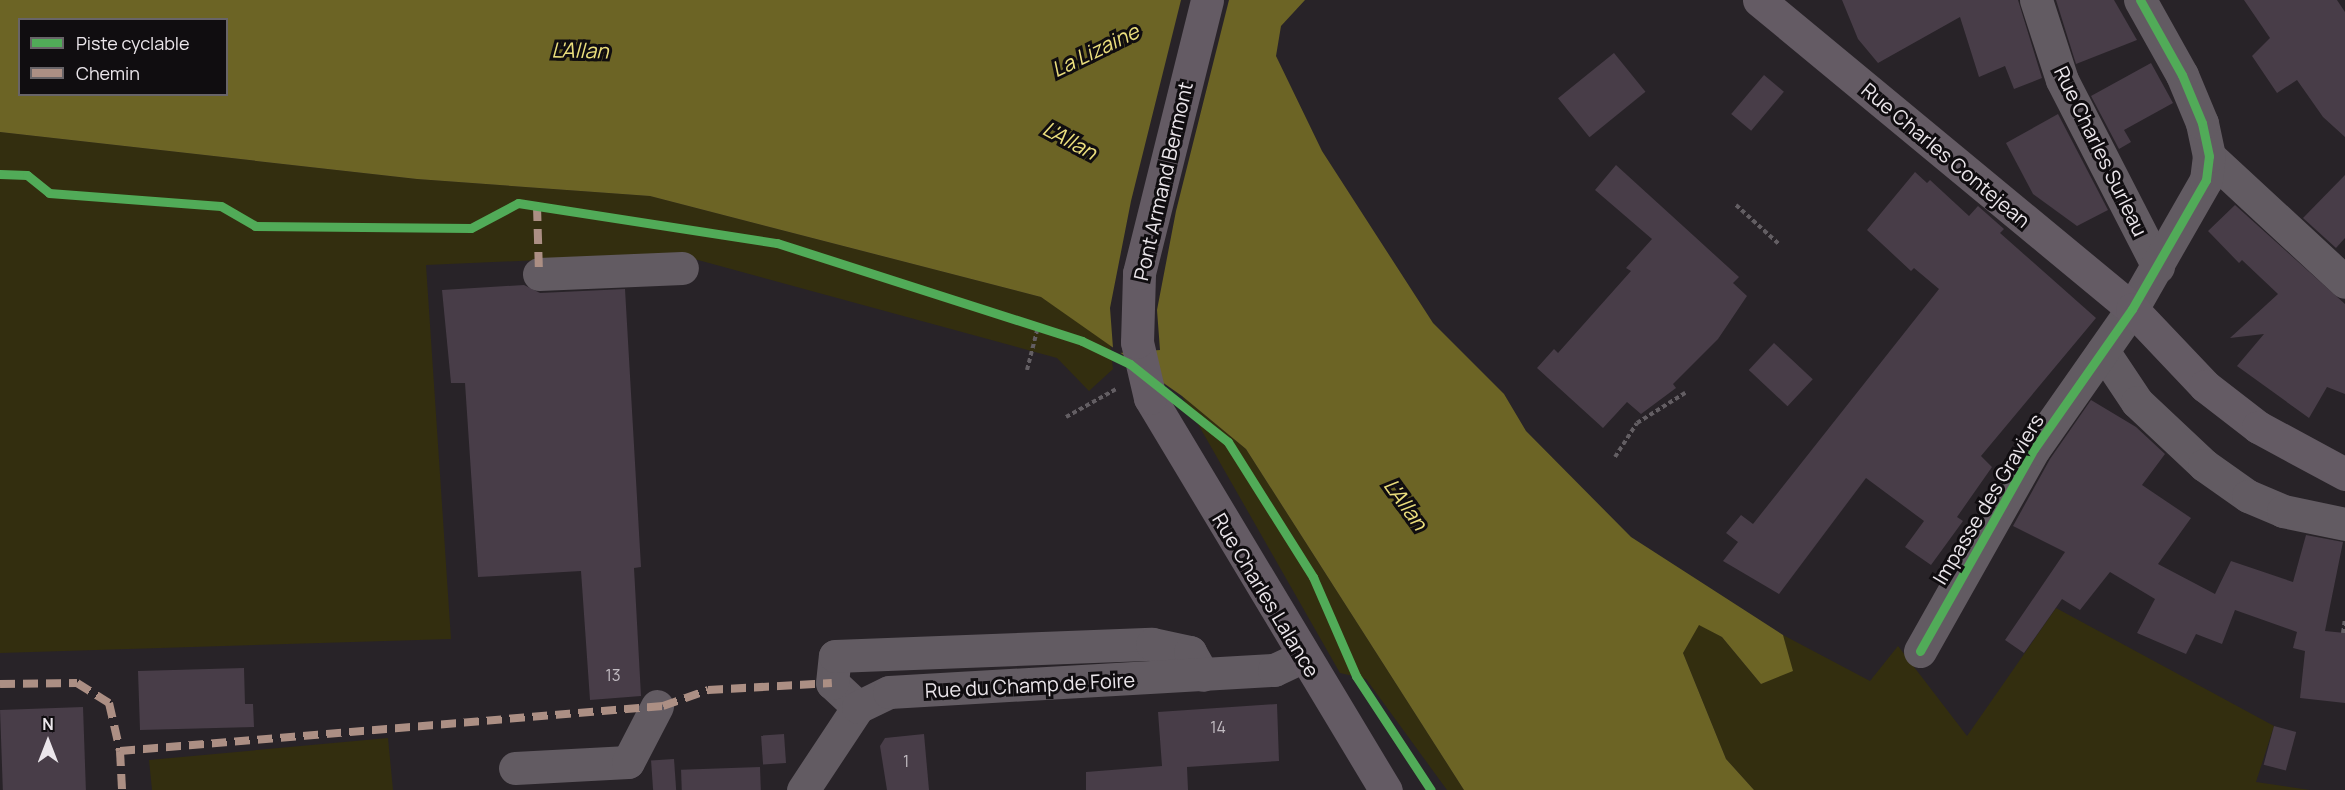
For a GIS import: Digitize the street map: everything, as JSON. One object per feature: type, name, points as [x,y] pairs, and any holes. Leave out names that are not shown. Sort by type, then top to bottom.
[{"type":"main road","name":"Pont Armand Bermont","points":[[1150,398],[1137,342],[1139,273],[1207,0]]},
{"type":"main road","name":"Rue Charles Contejean","points":[[1771,3],[2132,309],[2205,386],[2258,427],[2345,474]]},
{"type":"main road","name":"Rue Charles Lalance","points":[[1150,398],[1302,657],[1386,790]]},
{"type":"street","name":"Rue Charles Surleau","points":[[2036,0],[2062,80],[2158,267]]},
{"type":"street","points":[[2140,0],[2182,75],[2202,123],[2209,156],[2345,282]]},
{"type":"street","name":"Impasse des Graviers","points":[[1920,651],[2034,449],[2132,309],[2198,201],[2209,156]]},
{"type":"street","points":[[539,274],[681,268]]},
{"type":"street","points":[[2103,351],[2137,402],[2204,465],[2248,496],[2283,511],[2345,524]]},
{"type":"street","points":[[803,790],[858,707],[832,683],[835,656],[1152,644],[1190,652],[1203,675]]},
{"type":"street","name":"Rue du Champ de Foire","points":[[858,707],[889,692],[1274,670],[1302,657]]},
{"type":"street","points":[[515,768],[628,762],[657,706]]},
{"type":"path","points":[[0,174],[27,175],[49,193],[221,206],[255,226],[471,228],[518,203],[777,243],[1038,327],[1120,360]]},
{"type":"path","points":[[1736,205],[1780,245]]},
{"type":"path","points":[[1027,370],[1038,327]]},
{"type":"path","points":[[1066,417],[1116,389]]},
{"type":"path","points":[[1615,457],[1637,423],[1685,393]]},
{"type":"path","points":[[1195,412],[1228,442],[1313,577],[1356,676]]},
{"type":"path","points":[[2343,633],[2345,619]]},
{"type":"path","points":[[1368,695],[1431,790]]},
{"type":"shaded area","points":[[0,132],[417,179],[650,196],[1041,297],[1110,342],[1113,369],[1089,391],[1057,358],[676,254],[426,265],[451,639],[0,653]]},
{"type":"shaded area","points":[[1182,396],[1246,449],[1464,790],[1447,790],[1366,679],[1340,673]]},
{"type":"shaded area","points":[[2056,608],[2274,726],[2256,782],[2310,790],[1754,790],[1726,759],[1683,653],[1699,624],[1722,637],[1761,684],[1792,670],[1783,635],[1870,681],[1898,646],[1967,736]]},
{"type":"shaded area","points":[[388,738],[393,790],[152,790],[149,760]]},
{"type":"water","points":[[0,0],[1305,0],[1281,26],[1276,56],[1322,151],[1433,323],[1504,394],[1526,431],[1631,537],[1783,635],[1793,671],[1761,684],[1722,637],[1699,625],[1683,653],[1726,759],[1754,790],[1464,790],[1246,449],[1182,396],[1041,297],[650,196],[417,179],[0,132]]},
{"type":"pier","points":[[1181,0],[1229,0],[1176,211],[1157,310],[1160,350],[1119,353],[1113,348],[1110,308],[1131,201]]},
{"type":"building","points":[[1842,0],[2018,0],[2042,78],[2014,89],[2005,66],[1979,77],[1960,17],[1878,63],[1858,39]]},
{"type":"building","points":[[2056,0],[2114,0],[2137,40],[2076,64]]},
{"type":"building","points":[[2244,0],[2337,0],[2345,12],[2345,137],[2323,117],[2297,80],[2277,93],[2252,56],[2270,38]]},
{"type":"building","points":[[1614,53],[1645,92],[1590,137],[1558,98]]},
{"type":"building","points":[[2151,63],[2173,103],[2124,130],[2131,142],[2119,149],[2091,96]]},
{"type":"building","points":[[1764,75],[1784,92],[1751,131],[1731,114]]},
{"type":"building","points":[[2058,114],[2108,210],[2077,226],[2033,194],[2006,143]]},
{"type":"building","points":[[1616,165],[1739,277],[1733,283],[1747,296],[1718,339],[1673,384],[1676,388],[1641,414],[1627,402],[1603,428],[1537,368],[1554,349],[1558,353],[1631,271],[1626,268],[1652,239],[1595,190]]},
{"type":"building","points":[[1915,172],[1927,183],[1930,180],[1969,216],[1978,206],[2004,229],[2000,233],[2096,318],[1981,456],[1992,467],[1957,517],[1963,521],[1931,565],[1905,547],[1924,521],[1866,478],[1779,594],[1723,561],[1738,542],[1726,533],[1741,515],[1753,524],[1939,289],[1914,268],[1911,271],[1867,230]]},
{"type":"building","points":[[2345,175],[2345,238],[2336,248],[2303,218]]},
{"type":"building","points":[[2235,205],[2345,304],[2345,394],[2327,387],[2309,418],[2237,366],[2264,334],[2230,338],[2278,294],[2242,260],[2239,263],[2208,231]]},
{"type":"building","points":[[524,285],[540,293],[625,289],[641,567],[634,568],[641,696],[590,700],[581,571],[478,577],[465,383],[451,383],[442,290]]},
{"type":"building","points":[[1774,343],[1813,379],[1788,406],[1749,370]]},
{"type":"building","points":[[2091,400],[2136,427],[2165,454],[2142,485],[2191,518],[2158,564],[2215,594],[2231,561],[2293,582],[2306,535],[2343,542],[2325,631],[2345,633],[2345,703],[2300,698],[2305,651],[2293,648],[2297,632],[2235,610],[2222,644],[2196,634],[2186,654],[2137,633],[2155,599],[2110,572],[2080,610],[2062,599],[2024,653],[2005,640],[2065,552],[2013,526],[2050,459]]},
{"type":"building","points":[[244,668],[245,704],[253,704],[254,727],[140,730],[138,671]]},
{"type":"building","points":[[1277,704],[1279,761],[1187,767],[1188,790],[1086,790],[1086,772],[1162,766],[1158,712]]},
{"type":"building","points":[[83,707],[86,790],[3,790],[0,710]]},
{"type":"building","points":[[2274,726],[2296,732],[2286,771],[2264,765]]},
{"type":"building","points":[[784,734],[786,763],[763,765],[761,736]]},
{"type":"building","points":[[924,734],[929,790],[887,790],[880,746],[885,738]]},
{"type":"building","points":[[674,759],[676,790],[653,790],[651,761]]},
{"type":"building","points":[[760,767],[761,790],[682,790],[681,770]]},
{"type":"marked path","points":[[537,206],[539,274]]},
{"type":"marked path","points":[[0,684],[77,683],[109,703],[120,751],[122,790]]},
{"type":"marked path","points":[[120,751],[663,706],[708,690],[832,683]]},
{"type":"cycle path","points":[[1920,651],[2034,449],[2132,309],[2206,180],[2209,156],[2202,123],[2182,75],[2140,0]]},
{"type":"cycle path","points":[[0,174],[27,175],[49,193],[221,206],[255,226],[471,228],[518,203],[777,243],[1082,341],[1130,364],[1228,442],[1313,577],[1356,676],[1431,790]]},
{"type":"water label","name":"L'Allan","points":[[580,50]]},
{"type":"water label","name":"La Lizaine","points":[[1095,50]]},
{"type":"water label","name":"L'Allan","points":[[1070,140]]},
{"type":"water label","name":"L'Allan","points":[[1406,504]]}]
